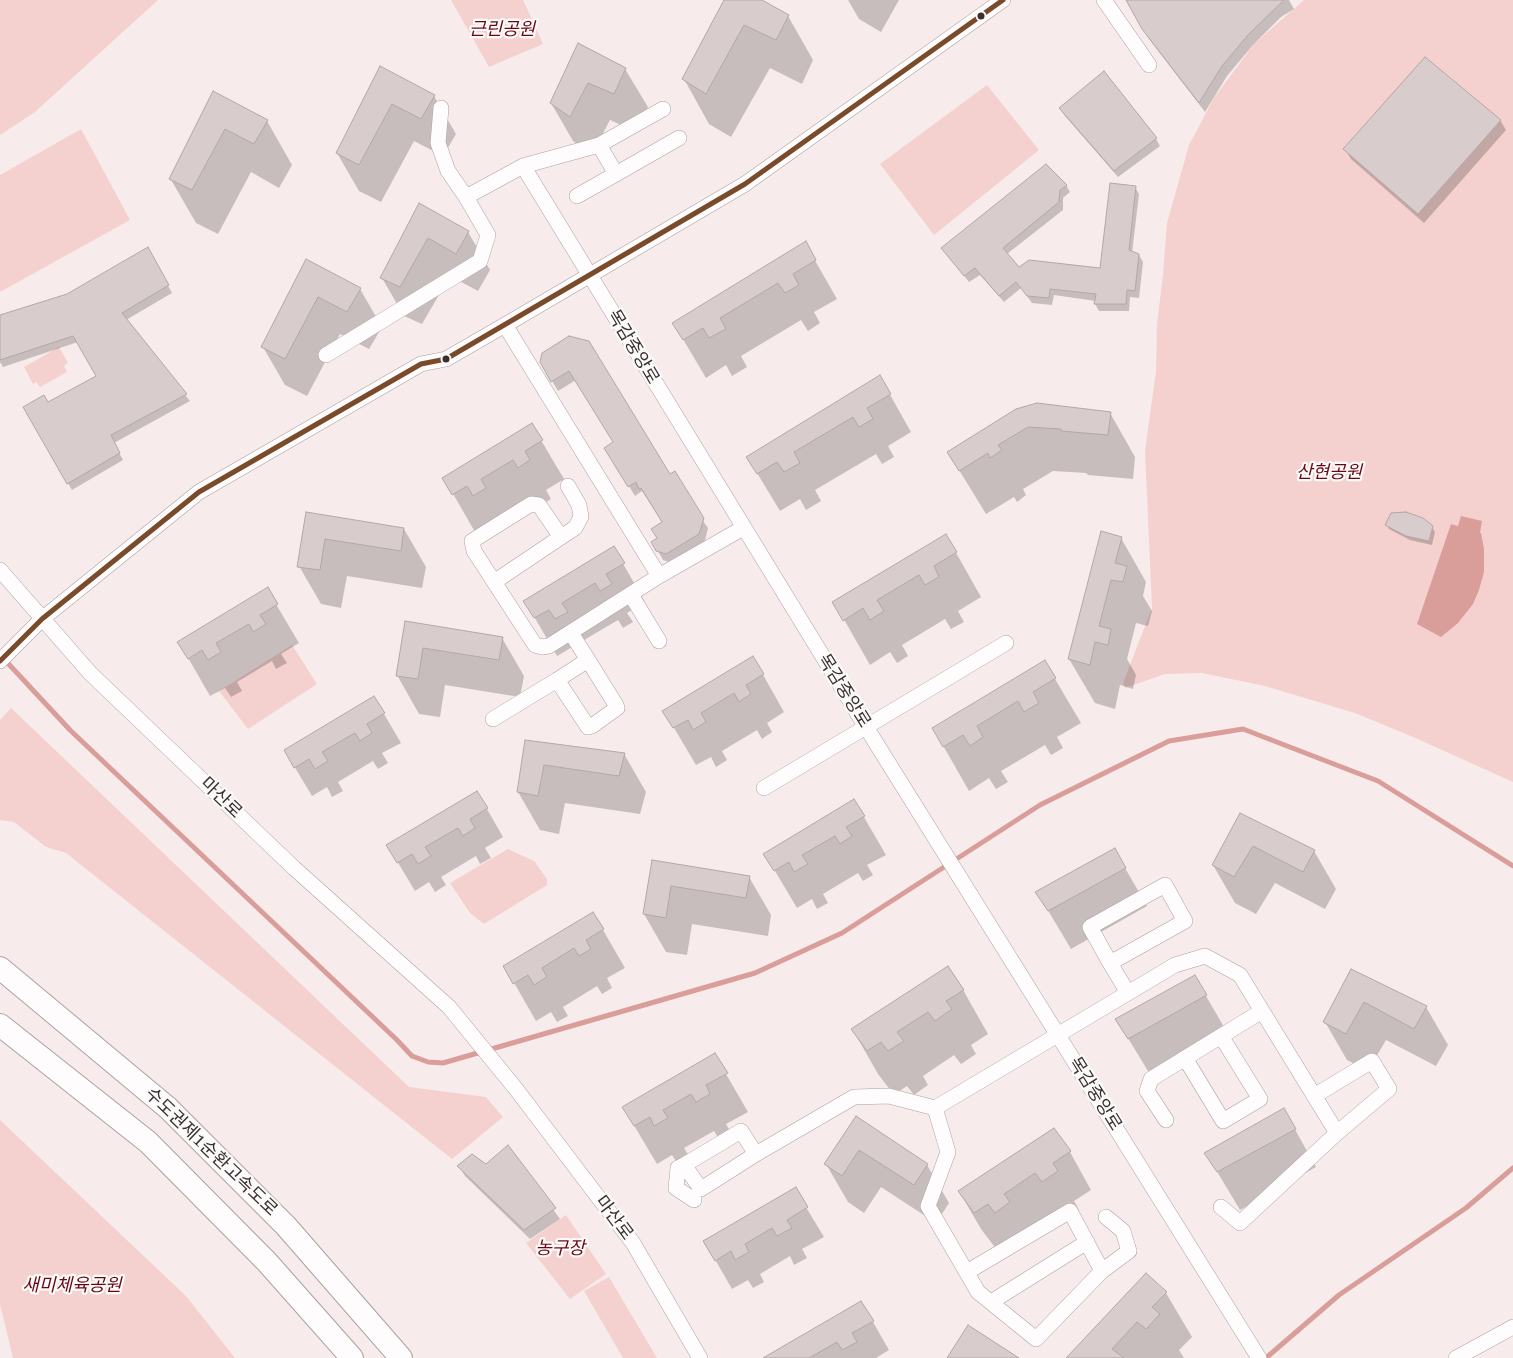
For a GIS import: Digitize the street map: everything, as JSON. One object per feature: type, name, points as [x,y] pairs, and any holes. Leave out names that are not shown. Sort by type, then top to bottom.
[{"type":"highway","name":"수도권제1순환고속도로","points":[[6,973],[168,1108],[286,1226],[400,1358]]},
{"type":"highway","name":"수도권제1순환고속도로","points":[[6,1030],[148,1142],[267,1262],[352,1358]]},
{"type":"street","points":[[0,661],[42,619],[198,492],[420,364],[446,359],[744,184],[1003,0]]},
{"type":"street","points":[[1104,0],[1148,65]]},
{"type":"street","points":[[326,355],[480,261],[488,235],[448,171],[438,143],[441,108]]},
{"type":"street","points":[[466,197],[523,166],[599,145],[663,109]]},
{"type":"street","points":[[577,196],[679,138]]},
{"type":"street","points":[[599,145],[616,174]]},
{"type":"street","name":"목감중앙로","points":[[523,166],[866,727],[1259,1358]]},
{"type":"street","points":[[506,325],[659,576]]},
{"type":"street","points":[[494,582],[575,528],[581,517],[579,505],[568,486]]},
{"type":"street","points":[[561,537],[539,505],[531,504],[472,541],[474,551],[535,645],[542,647],[549,646],[571,634],[659,576],[744,528]]},
{"type":"street","name":"마산로","points":[[2,574],[90,673],[294,868],[448,1007],[514,1087],[633,1243],[700,1358]]},
{"type":"street","points":[[631,595],[660,641]]},
{"type":"street","points":[[557,680],[588,727],[600,721],[617,708],[571,634]]},
{"type":"street","points":[[764,788],[1006,643]]},
{"type":"street","points":[[493,720],[588,660]]},
{"type":"street","points":[[1110,963],[1185,921],[1165,885],[1090,927],[1110,963],[1128,993]]},
{"type":"street","points":[[684,1165],[701,1189],[854,1096],[889,1096],[935,1108],[1175,965],[1206,956],[1240,975],[1337,1133]]},
{"type":"street","points":[[1166,1120],[1147,1091],[1151,1079],[1262,1010]]},
{"type":"street","points":[[1185,1058],[1222,1121],[1260,1099],[1221,1036]]},
{"type":"street","points":[[1221,1207],[1240,1223],[1337,1133],[1389,1089],[1372,1062],[1314,1096]]},
{"type":"street","points":[[935,1108],[948,1152],[928,1206],[978,1292],[1036,1339],[1102,1271],[1129,1250],[1123,1231],[1106,1217]]},
{"type":"street","points":[[694,1200],[676,1188],[678,1168],[741,1131],[756,1154]]},
{"type":"street","points":[[967,1272],[1070,1211],[1102,1271]]},
{"type":"street","points":[[991,1302],[1087,1242]]},
{"type":"street","points":[[1456,1358],[1513,1327]]},
{"type":"green space","points":[[0,0],[158,0],[35,112],[0,135]]},
{"type":"green space","name":"근린공원","points":[[451,0],[523,0],[543,44],[489,67]]},
{"type":"green space","name":"산현공원","points":[[1304,0],[1513,0],[1513,782],[1355,713],[1265,686],[1202,673],[1165,674],[1125,688],[1123,683],[1152,608],[1145,451],[1156,371],[1157,324],[1167,223],[1189,145],[1214,98],[1254,44]]},
{"type":"green space","points":[[987,85],[1039,150],[934,235],[880,164]]},
{"type":"green space","points":[[81,129],[130,220],[0,292],[0,175]]},
{"type":"green space","points":[[59,347],[68,363],[64,366],[67,372],[40,387],[36,382],[33,384],[24,367]]},
{"type":"green space","points":[[292,645],[317,684],[248,729],[219,691]]},
{"type":"green space","points":[[11,708],[409,1087],[486,1097],[503,1117],[452,1159],[66,853],[46,847],[14,822],[0,820],[0,720]]},
{"type":"green space","points":[[508,849],[534,861],[547,879],[547,885],[484,924],[470,913],[450,883]]},
{"type":"green space","name":"새미체육공원","points":[[0,1120],[186,1296],[235,1358],[13,1358],[0,1304]]},
{"type":"green space","name":"농구장","points":[[566,1215],[606,1274],[570,1299],[526,1243]]},
{"type":"green space","points":[[609,1277],[657,1358],[623,1358],[584,1291]]},
{"type":"shaded area","points":[[1461,516],[1482,521],[1480,533],[1484,549],[1484,572],[1473,604],[1458,623],[1441,637],[1417,624],[1451,524],[1458,526]]},
{"type":"building","points":[[724,0],[762,0],[789,15],[776,40],[744,25],[706,94],[682,79]]},
{"type":"building","points":[[1126,0],[1284,0],[1248,35],[1222,66],[1199,103],[1142,29]]},
{"type":"building","points":[[578,43],[626,68],[614,94],[588,83],[570,117],[550,103]]},
{"type":"building","points":[[1425,57],[1501,120],[1418,214],[1343,149]]},
{"type":"building","points":[[380,66],[435,95],[421,119],[392,104],[359,165],[336,153]]},
{"type":"building","points":[[1104,71],[1157,138],[1114,171],[1059,108]]},
{"type":"building","points":[[213,91],[268,120],[254,144],[225,129],[192,190],[169,179]]},
{"type":"building","points":[[1046,164],[1067,185],[1060,190],[1059,202],[1003,248],[1019,267],[1029,260],[1100,268],[1110,183],[1136,186],[1129,250],[1139,254],[1135,291],[1127,290],[1126,304],[1094,304],[1096,294],[1050,289],[1049,298],[1027,296],[1016,282],[999,296],[975,268],[964,276],[941,248]]},
{"type":"building","points":[[419,203],[469,231],[456,254],[428,238],[400,287],[380,278]]},
{"type":"building","points":[[806,241],[816,260],[793,274],[799,285],[785,293],[778,283],[720,318],[726,329],[709,338],[703,328],[683,340],[672,323]]},
{"type":"building","points":[[148,247],[169,285],[122,313],[187,394],[111,435],[120,453],[67,484],[23,407],[44,395],[48,402],[96,376],[73,336],[0,360],[0,315],[67,294]]},
{"type":"building","points":[[306,259],[361,288],[347,312],[318,297],[285,359],[261,347]]},
{"type":"building","points":[[569,336],[589,341],[670,474],[675,471],[704,518],[699,534],[666,554],[656,551],[651,542],[657,538],[651,529],[662,522],[636,482],[628,487],[604,448],[613,442],[569,371],[551,382],[540,362],[542,353]]},
{"type":"building","points":[[880,375],[891,394],[867,408],[873,419],[859,427],[853,417],[794,452],[800,463],[784,472],[777,462],[757,474],[746,457]]},
{"type":"building","points":[[1037,403],[1111,412],[1108,435],[1028,427],[998,445],[1002,450],[990,458],[988,453],[959,471],[947,452],[1016,409]]},
{"type":"building","points":[[532,423],[543,440],[525,451],[530,460],[518,468],[513,460],[481,479],[486,488],[473,496],[467,486],[452,495],[442,478]]},
{"type":"building","points":[[306,512],[404,528],[401,551],[325,539],[320,570],[297,567]]},
{"type":"building","points":[[1406,512],[1423,518],[1433,526],[1429,541],[1406,536],[1385,525],[1391,513]]},
{"type":"building","points":[[1101,531],[1122,537],[1115,563],[1127,566],[1123,582],[1111,580],[1099,626],[1111,629],[1108,645],[1095,642],[1090,665],[1068,659]]},
{"type":"building","points":[[946,534],[957,552],[934,566],[939,577],[925,585],[919,575],[877,600],[884,611],[870,620],[863,608],[843,621],[832,602]]},
{"type":"building","points":[[614,546],[625,563],[606,574],[612,584],[600,591],[595,583],[562,603],[568,612],[555,619],[549,610],[534,618],[523,601]]},
{"type":"building","points":[[268,587],[278,604],[260,615],[266,624],[253,632],[249,624],[216,643],[221,652],[208,660],[202,650],[188,659],[177,642]]},
{"type":"building","points":[[405,621],[503,637],[499,660],[423,648],[418,679],[396,676]]},
{"type":"building","points":[[753,656],[764,674],[746,685],[751,694],[739,702],[734,693],[701,713],[706,722],[693,730],[688,720],[673,728],[662,711]]},
{"type":"building","points":[[1045,660],[1056,678],[1033,692],[1039,703],[1024,712],[1018,701],[977,726],[983,737],[970,746],[963,735],[943,747],[932,728]]},
{"type":"building","points":[[374,696],[385,713],[367,724],[372,733],[360,741],[355,733],[322,752],[328,761],[315,769],[309,759],[294,768],[284,750]]},
{"type":"building","points":[[525,740],[625,753],[619,776],[544,765],[538,796],[517,792]]},
{"type":"building","points":[[477,791],[488,808],[470,819],[475,828],[463,836],[458,828],[425,847],[431,856],[418,864],[412,854],[397,863],[386,845]]},
{"type":"building","points":[[854,799],[865,816],[846,827],[852,836],[840,844],[835,836],[802,855],[808,864],[794,872],[789,862],[774,871],[763,854]]},
{"type":"building","points":[[1240,813],[1315,850],[1303,872],[1253,846],[1234,877],[1212,865]]},
{"type":"building","points":[[1115,848],[1126,868],[1048,911],[1035,892]]},
{"type":"building","points":[[652,860],[750,876],[746,898],[671,886],[666,918],[643,914]]},
{"type":"building","points":[[593,912],[604,929],[586,940],[591,949],[579,956],[574,948],[542,968],[547,977],[534,985],[528,975],[513,984],[503,966]]},
{"type":"building","points":[[948,966],[964,990],[946,1001],[952,1009],[935,1021],[928,1012],[897,1032],[904,1041],[888,1051],[881,1042],[867,1051],[851,1029]]},
{"type":"building","points":[[1351,969],[1427,1006],[1414,1029],[1364,1002],[1346,1034],[1323,1022]]},
{"type":"building","points":[[1195,975],[1207,995],[1128,1039],[1115,1019]]},
{"type":"building","points":[[715,1053],[728,1073],[706,1085],[710,1094],[696,1102],[691,1094],[663,1110],[668,1118],[654,1126],[650,1117],[634,1126],[622,1107]]},
{"type":"building","points":[[1284,1108],[1296,1129],[1217,1172],[1204,1153]]},
{"type":"building","points":[[856,1116],[928,1164],[914,1185],[859,1150],[842,1176],[824,1164]]},
{"type":"building","points":[[1054,1128],[1071,1151],[1053,1163],[1058,1171],[1042,1182],[1035,1173],[1004,1194],[1010,1202],[995,1213],[988,1204],[974,1213],[958,1191]]},
{"type":"building","points":[[508,1145],[556,1208],[524,1230],[457,1166],[472,1154],[486,1164]]},
{"type":"building","points":[[796,1187],[808,1207],[787,1220],[792,1228],[777,1236],[772,1228],[745,1244],[749,1252],[735,1260],[731,1251],[715,1261],[703,1241]]},
{"type":"building","points":[[1146,1273],[1167,1292],[1152,1307],[1160,1314],[1146,1329],[1137,1322],[1112,1349],[1124,1358],[1066,1358]]},
{"type":"building","points":[[861,1301],[874,1321],[852,1333],[857,1342],[842,1350],[837,1342],[809,1358],[763,1358]]},
{"type":"building","points":[[968,1325],[1019,1358],[947,1358]]},
{"type":"waterway","points":[[4,659],[70,730],[412,1056],[428,1062],[443,1063],[755,973],[842,933],[1040,805],[1169,741],[1243,729],[1378,781],[1513,866]]},
{"type":"waterway","points":[[1266,1358],[1339,1295],[1466,1208],[1513,1168]]},
{"type":"transit line","points":[[0,661],[42,619],[199,492],[421,364],[446,359],[745,184],[1003,0]]}]
